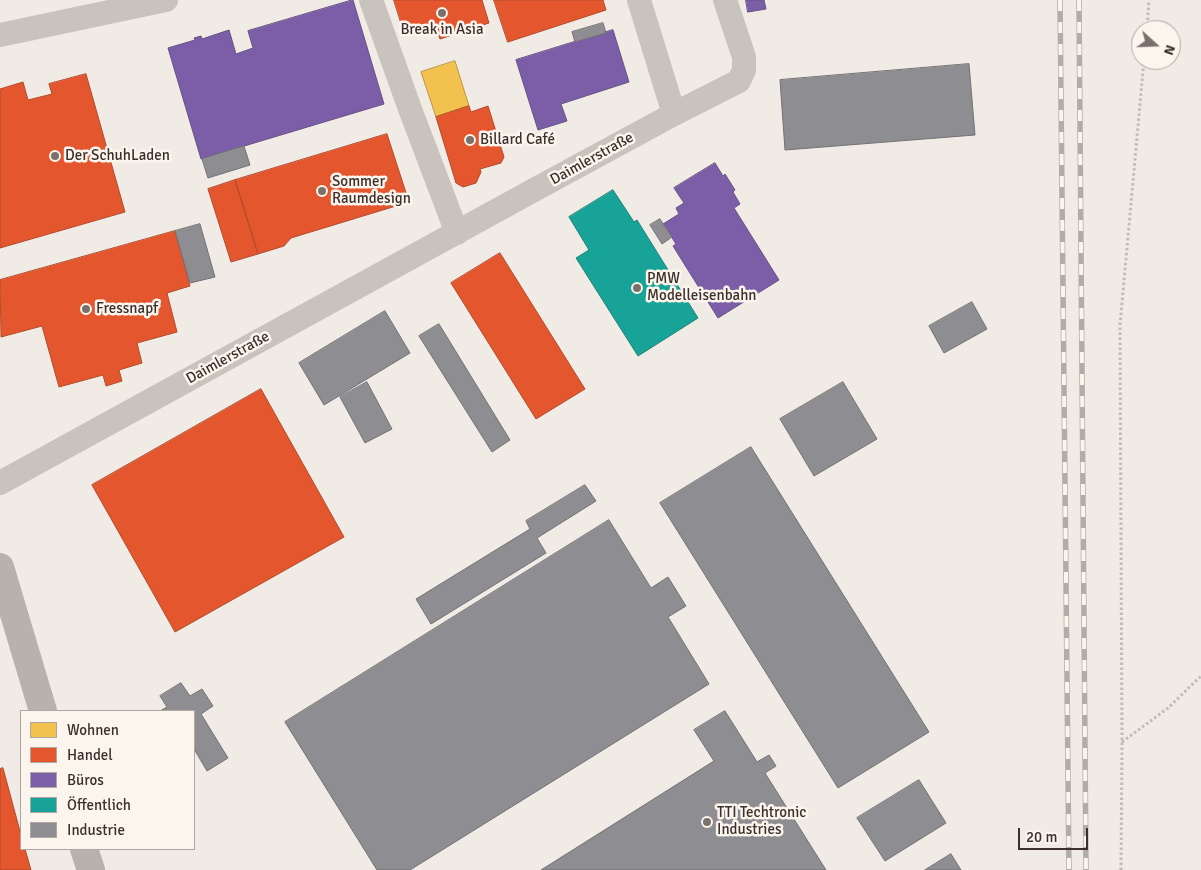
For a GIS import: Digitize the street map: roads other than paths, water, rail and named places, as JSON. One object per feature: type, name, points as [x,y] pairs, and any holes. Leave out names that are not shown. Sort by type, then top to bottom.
[{"type":"main road","points":[[0,567],[43,710]]},
{"type":"main road","points":[[84,850],[90,870]]},
{"type":"street","points":[[0,35],[166,0]]},
{"type":"street","points":[[371,0],[457,233]]},
{"type":"street","points":[[639,0],[674,114]]},
{"type":"street","name":"Daimlerstraße","points":[[0,483],[674,114],[739,81],[744,70],[744,57],[725,0]]},
{"type":"railway","points":[[1060,0],[1069,870]]},
{"type":"railway","points":[[1079,0],[1086,870]]},
{"type":"place","name":"Break in Asia","points":[[442,13]]},
{"type":"place","name":"Billard Café","points":[[470,140]]},
{"type":"place","name":"Der SchuhLaden","points":[[55,156]]},
{"type":"place","name":"Sommer Raumdesign","points":[[322,191]]},
{"type":"place","name":"PMW Modelleisenbahn","points":[[637,288]]},
{"type":"place","name":"Fressnapf","points":[[86,309]]},
{"type":"place","name":"TTI Techtronic Industries","points":[[707,822]]}]
